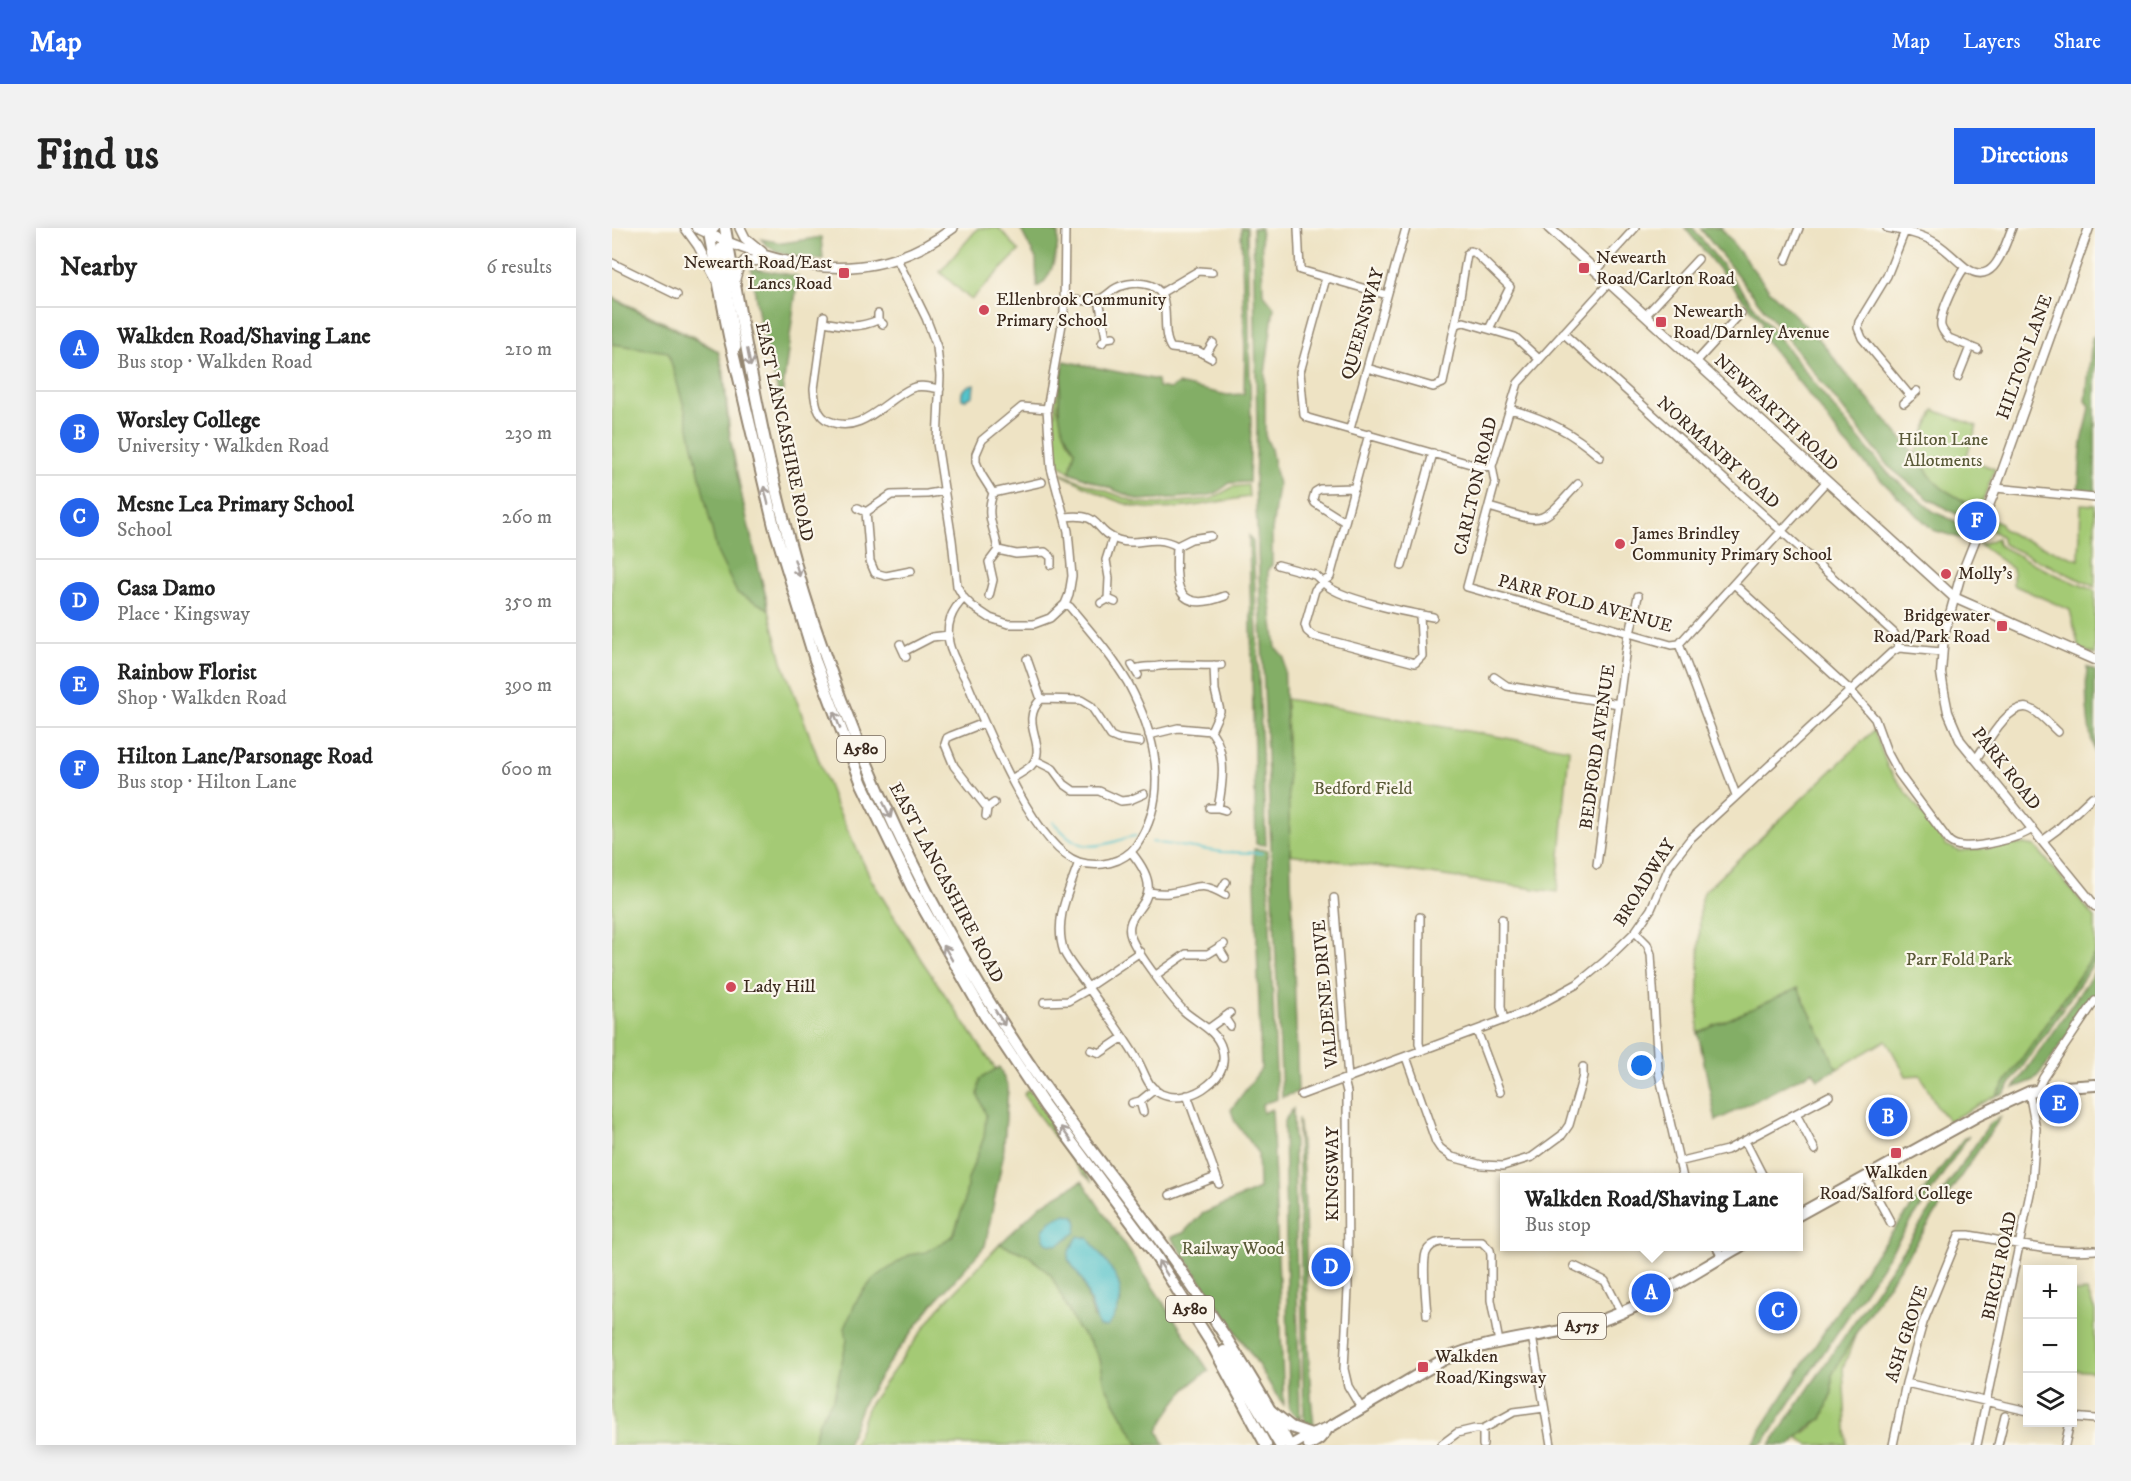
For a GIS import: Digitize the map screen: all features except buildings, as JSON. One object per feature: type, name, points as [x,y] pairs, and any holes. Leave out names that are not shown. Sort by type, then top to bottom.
[{"type":"main road","name":"EAST LANCASHIRE ROAD","points":[[725,228],[758,404],[794,554],[830,668],[878,791],[919,876],[1000,1019],[1028,1063],[1198,1297],[1291,1445]]},
{"type":"main road","points":[[740,228],[745,238],[758,249],[779,261]]},
{"type":"main road","points":[[735,279],[738,269],[745,261],[779,261],[832,269],[871,265],[897,259],[933,242],[953,228]]},
{"type":"main road","name":"NEWEARTH ROAD","points":[[1549,228],[1955,598],[2095,660]]},
{"type":"main road","name":"EAST LANCASHIRE ROAD","points":[[711,230],[717,280],[771,516],[815,660],[862,784],[914,892],[1011,1057],[1100,1182],[1152,1250],[1211,1343],[1266,1445]]},
{"type":"main road","points":[[711,230],[728,243],[779,261]]},
{"type":"main road","points":[[728,243],[721,248],[721,253],[734,327],[737,366]]},
{"type":"main road","points":[[1803,1212],[1977,1116],[2015,1098],[2033,1091],[2095,1086]]},
{"type":"main road","name":"A575","points":[[1291,1445],[1313,1441],[1328,1428],[1360,1408],[1443,1360],[1478,1347],[1583,1326],[1621,1312],[1732,1251]]},
{"type":"main road","points":[[1198,1297],[1204,1316],[1280,1445]]},
{"type":"main road","points":[[1269,1409],[1313,1441]]},
{"type":"main road","points":[[1260,1432],[1260,1445]]},
{"type":"street","points":[[685,228],[717,280]]},
{"type":"street","points":[[696,228],[711,230]]},
{"type":"street","points":[[897,259],[926,318],[940,362],[937,443],[954,555],[955,579],[964,598],[979,612],[990,618],[1018,625],[1042,622],[1059,611],[1065,604],[1072,576],[1070,543],[1065,517],[1051,468],[1047,409],[1058,351],[1064,299],[1065,228]]},
{"type":"street","points":[[1298,228],[1299,269],[1387,296]]},
{"type":"street","name":"QUEENSWAY","points":[[1350,429],[1406,228]]},
{"type":"street","points":[[1596,271],[1635,228]]},
{"type":"street","points":[[1790,257],[1799,228]]},
{"type":"street","points":[[1887,228],[1905,231],[1937,244],[1971,271],[1980,272],[1993,268],[1999,260],[2012,228]]},
{"type":"street","name":"HILTON LANE","points":[[1955,598],[1960,578],[1996,488],[2089,228]]},
{"type":"street","points":[[1905,231],[1887,276],[1862,315],[1858,328],[1862,338],[1911,397]]},
{"type":"street","points":[[1367,369],[1433,387],[1440,386],[1445,380],[1454,328],[1457,324],[1456,313],[1467,255],[1470,251],[1510,287],[1489,329]]},
{"type":"street","points":[[1645,316],[1698,259]]},
{"type":"street","points":[[612,263],[677,295]]},
{"type":"street","points":[[1958,377],[1974,348],[1948,338],[1941,325],[1957,278],[1965,267]]},
{"type":"street","points":[[1161,293],[1198,271],[1213,273]]},
{"type":"street","points":[[1326,278],[1300,372],[1304,415],[1481,467],[1492,466]]},
{"type":"street","name":"CARLTON ROAD","points":[[1467,587],[1495,483],[1492,466],[1518,383],[1609,283]]},
{"type":"street","points":[[1064,299],[1100,300],[1120,286],[1150,285],[1161,293],[1165,304],[1165,332],[1171,348]]},
{"type":"street","points":[[1100,300],[1107,339]]},
{"type":"street","points":[[1696,362],[1741,313]]},
{"type":"street","points":[[880,320],[864,327],[850,327],[824,319],[814,389],[819,413],[826,420],[850,425],[863,420],[913,387],[940,389]]},
{"type":"street","points":[[1457,324],[1464,322],[1515,337],[1539,359]]},
{"type":"street","name":"NORMANBY ROAD","points":[[1563,333],[1894,633],[1899,648]]},
{"type":"street","points":[[1171,348],[1198,351],[1208,356],[1213,343]]},
{"type":"street","points":[[1166,355],[1171,348]]},
{"type":"street","points":[[1904,403],[1917,391]]},
{"type":"street","points":[[998,550],[990,525],[989,513],[993,493],[981,474],[976,462],[976,454],[982,440],[1022,407],[1047,409]]},
{"type":"street","points":[[1510,409],[1545,420],[1586,444],[1600,457]]},
{"type":"street","points":[[1369,434],[1331,574],[1315,590],[1305,621],[1306,630],[1313,636],[1415,663],[1422,656],[1420,615]]},
{"type":"street","points":[[1402,566],[1432,453]]},
{"type":"street","points":[[993,493],[1032,481],[1042,482]]},
{"type":"street","points":[[1679,644],[1826,482]]},
{"type":"street","points":[[1489,507],[1530,519],[1540,519],[1554,510],[1572,487]]},
{"type":"street","points":[[1345,522],[1315,504],[1315,492],[1320,489],[1354,488]]},
{"type":"street","points":[[1996,488],[2095,498]]},
{"type":"street","points":[[911,571],[898,570],[883,576],[875,573],[872,568],[862,510],[891,495],[945,491]]},
{"type":"street","points":[[1065,517],[1089,517],[1113,538],[1126,541],[1161,539],[1177,546]]},
{"type":"street","points":[[1177,546],[1191,539],[1213,536]]},
{"type":"street","points":[[1108,602],[1109,578],[1106,560],[1113,538]]},
{"type":"street","points":[[1177,546],[1176,581],[1180,596],[1197,602],[1217,603],[1225,596]]},
{"type":"street","points":[[998,550],[1016,554],[1045,552],[1051,557],[1051,565]]},
{"type":"street","points":[[988,596],[993,580],[989,562],[998,550]]},
{"type":"street","points":[[1278,565],[1314,576],[1333,590],[1394,610],[1432,617]]},
{"type":"street","points":[[1734,584],[1850,690],[1875,719],[1887,752],[1899,774],[1949,841],[1958,846],[1973,846],[2024,834],[2032,829]]},
{"type":"street","name":"PARR FOLD AVENUE","points":[[1467,587],[1629,634],[1671,645],[1679,644],[1736,795]]},
{"type":"street","name":"BEDFORD AVENUE","points":[[1598,865],[1629,634],[1638,596]]},
{"type":"street","points":[[964,598],[952,612],[949,635],[955,661],[1011,779],[1052,842],[1079,862],[1103,864],[1115,861],[1131,852],[1146,830],[1155,801],[1156,765],[1149,735],[1127,682],[1099,642],[1065,604]]},
{"type":"street","name":"PARK ROAD","points":[[1955,598],[1944,635],[1941,673],[1948,712],[1960,740],[2095,906]]},
{"type":"street","points":[[904,651],[927,639],[949,635]]},
{"type":"street","points":[[1899,648],[1941,652]]},
{"type":"street","name":"BROADWAY","points":[[1301,1095],[1477,1031],[1546,1002],[1577,984],[1635,932],[1651,909],[1676,856],[1691,838],[1850,690],[1899,648]]},
{"type":"street","points":[[1027,658],[1035,667],[1034,684],[1041,699]]},
{"type":"street","points":[[1135,670],[1142,666],[1156,667],[1171,664],[1218,665],[1215,690],[1220,711],[1211,731]]},
{"type":"street","points":[[1497,682],[1547,694],[1619,704]]},
{"type":"street","points":[[1011,779],[1028,768],[1035,760],[1038,747],[1031,723],[1034,709],[1041,699]]},
{"type":"street","points":[[1041,699],[1081,700],[1090,706],[1111,736],[1129,737],[1140,742]]},
{"type":"street","points":[[1976,759],[2009,714],[2018,708],[2030,708],[2058,735]]},
{"type":"street","points":[[984,723],[947,738],[945,744],[954,766],[989,809]]},
{"type":"street","points":[[1149,735],[1178,728],[1211,731]]},
{"type":"street","points":[[1210,808],[1221,809],[1221,757],[1218,742],[1211,731]]},
{"type":"street","points":[[1035,760],[1053,770],[1064,784],[1074,791],[1099,791],[1121,801],[1141,797]]},
{"type":"street","points":[[2042,841],[2092,797]]},
{"type":"street","points":[[1079,862],[1061,915],[1059,935],[1067,959],[1137,1060],[1147,1081],[1155,1089],[1170,1097],[1187,1095],[1204,1088],[1218,1077],[1223,1054],[1221,1045],[1209,1029],[1177,1004],[1131,937],[1130,927],[1133,918],[1149,892],[1146,873],[1131,852]]},
{"type":"street","points":[[1149,892],[1166,894],[1203,886],[1222,894],[1226,882]]},
{"type":"street","name":"VALDENE DRIVE","points":[[1334,898],[1332,907],[1346,1079]]},
{"type":"street","points":[[1420,917],[1419,1043],[1421,1051]]},
{"type":"street","points":[[1503,919],[1501,1007],[1503,1020]]},
{"type":"street","points":[[1635,932],[1647,944],[1652,954],[1658,1069],[1681,1173]]},
{"type":"street","points":[[1156,975],[1186,954],[1208,954],[1222,946],[1226,958]]},
{"type":"street","points":[[1044,1002],[1055,1005],[1072,1000],[1140,952]]},
{"type":"street","points":[[2033,1091],[2095,1001]]},
{"type":"street","points":[[1209,1029],[1227,1015],[1230,1026]]},
{"type":"street","points":[[1477,1031],[1500,1092]]},
{"type":"street","points":[[1091,1050],[1100,1057],[1122,1038]]},
{"type":"street","points":[[1406,1057],[1440,1148],[1452,1157],[1494,1166],[1510,1165],[1532,1157],[1562,1135],[1571,1121],[1583,1076],[1583,1067]]},
{"type":"street","name":"KINGSWAY","points":[[1346,1079],[1348,1266],[1344,1369],[1348,1386],[1360,1408]]},
{"type":"street","points":[[1143,1112],[1136,1102],[1155,1089]]},
{"type":"street","name":"BIRCH ROAD","points":[[1977,1445],[2032,1184],[2036,1142],[2033,1091]]},
{"type":"street","points":[[1170,1195],[1218,1181],[1187,1095]]},
{"type":"street","points":[[1678,1162],[1721,1153],[1829,1096]]},
{"type":"street","points":[[1796,1114],[1815,1150]]},
{"type":"street","points":[[1745,1141],[1761,1173]]},
{"type":"street","points":[[1866,1177],[1891,1223]]},
{"type":"street","name":"ASH GROVE","points":[[1893,1445],[1906,1383],[1923,1323],[1959,1235],[1969,1234],[2020,1244]]},
{"type":"street","points":[[1426,1315],[1425,1261],[1428,1249],[1435,1242],[1482,1242],[1490,1250],[1491,1255],[1491,1300],[1499,1342]]},
{"type":"street","points":[[2020,1244],[2076,1251],[2095,1250]]},
{"type":"street","points":[[1719,1251],[1722,1257]]},
{"type":"street","points":[[1574,1266],[1605,1281],[1621,1312]]},
{"type":"street","points":[[1532,1336],[1551,1445]]},
{"type":"street","points":[[1906,1383],[2023,1410]]},
{"type":"street","points":[[1483,1445],[1483,1430],[1487,1426],[1514,1412],[1544,1408]]},
{"type":"street","points":[[1998,1445],[1999,1426],[2005,1416]]},
{"type":"street","points":[[2077,1417],[2095,1419]]},
{"type":"street","points":[[2065,1445],[2069,1427]]},
{"type":"street","points":[[1441,1445],[1457,1433],[1474,1429],[1483,1430]]},
{"type":"green space","points":[[978,228],[999,228],[1019,251],[971,300],[940,272]]},
{"type":"green space","points":[[1020,228],[1058,232],[1056,254],[1050,271],[1047,278],[1037,287],[1036,259]]},
{"type":"green space","points":[[1241,228],[1247,228],[1251,426],[1249,482],[1230,483],[1216,493],[1207,496],[1139,500],[1070,472],[1075,450],[1067,439],[1059,407],[1064,361],[1157,380],[1158,387],[1170,389],[1178,384],[1227,395],[1244,394]]},
{"type":"green space","points":[[1253,228],[1261,228],[1263,293],[1274,307],[1265,374],[1265,435],[1271,449],[1278,485],[1272,531],[1272,565],[1268,569],[1268,579],[1276,648],[1284,657],[1298,1092],[1282,1097],[1255,483],[1257,426]]},
{"type":"green space","points":[[1685,228],[1693,228],[1844,421],[1888,473],[1934,512],[1962,524],[1966,540],[1933,530],[1844,442],[1761,335],[1762,322]]},
{"type":"green space","points":[[1700,228],[1721,228],[1770,291],[1820,340],[1915,454],[1933,480],[1943,489],[1979,510],[1970,516],[1960,516],[1929,499],[1888,466]]},
{"type":"green space","points":[[821,237],[823,259],[781,253],[773,250],[761,239],[783,243]]},
{"type":"green space","points":[[751,268],[798,276],[781,403],[760,324]]},
{"type":"green space","points":[[612,297],[718,351],[724,372],[730,436],[748,528],[782,661],[834,801],[872,881],[922,961],[1008,1087],[1003,1157],[899,1329],[833,1445],[612,1445]]},
{"type":"green space","points":[[612,298],[718,351],[734,460],[769,609],[737,593],[717,552],[685,410],[668,352],[612,344]]},
{"type":"green space","points":[[2095,336],[2095,493],[2078,492],[2082,443],[2090,406],[2086,401],[2092,337]]},
{"type":"green space","points":[[1062,368],[1058,409],[1067,439],[1075,450],[1070,472],[1057,463],[1054,437],[1055,404]]},
{"type":"green space","name":"Hilton Lane Allotments","points":[[1934,410],[1977,426],[1966,458],[1995,469],[1979,510],[1943,489],[1933,480],[1915,454]]},
{"type":"green space","points":[[1059,473],[1138,503],[1157,504],[1211,499],[1233,487],[1248,485],[1249,497],[1184,507],[1146,508],[1112,499]]},
{"type":"green space","points":[[2081,504],[2095,505],[2095,587],[2003,544],[2001,536],[1988,528],[1991,519],[2001,523],[2003,529],[2017,537],[2079,560]]},
{"type":"green space","points":[[1249,536],[1253,542],[1266,845],[1256,844]]},
{"type":"green space","points":[[1997,538],[1998,545],[2054,574],[2095,591],[2095,655],[2079,648],[2070,610],[2013,585],[2013,569],[1979,544]]},
{"type":"green space","points":[[2087,667],[2095,671],[2095,754],[2087,711]]},
{"type":"green space","name":"Bedford Field","points":[[1286,699],[1569,749],[1557,892],[1289,854]]},
{"type":"green space","name":"Parr Fold Park","points":[[1874,730],[1888,768],[1946,845],[1959,851],[2024,844],[2035,846],[2095,918],[2095,953],[1996,1096],[1949,1121],[1938,1108],[1920,1075],[1906,1076],[1886,1040],[1837,1069],[1798,989],[1698,1033],[1700,906],[1704,892]]},
{"type":"green space","name":"Railway Wood","points":[[1254,849],[1267,850],[1277,1099],[1262,1104],[1263,1113],[1272,1109],[1284,1405],[1171,1237],[1183,1233],[1202,1214],[1259,1189],[1258,1152],[1235,1122],[1231,1110],[1261,1069]]},
{"type":"green space","points":[[2095,953],[2095,961],[2064,1007],[2060,1004]]},
{"type":"green space","points":[[2095,971],[2095,996],[2034,1080],[2014,1088]]},
{"type":"green space","points":[[1798,988],[1837,1069],[1818,1079],[1813,1071],[1716,1121],[1698,1033]]},
{"type":"green space","points":[[2058,1006],[2063,1009],[2004,1093],[1996,1096]]},
{"type":"green space","points":[[999,1067],[1008,1087],[1003,1157],[985,1246],[933,1304],[888,1364],[862,1405],[847,1445],[812,1445],[819,1421],[834,1397],[847,1340],[845,1327],[857,1300],[873,1279],[909,1255],[926,1252],[953,1236],[964,1204],[968,1179],[984,1137],[986,1115],[978,1095],[980,1079]]},
{"type":"green space","points":[[1027,1090],[1092,1182],[1081,1172],[1027,1100],[1024,1094]]},
{"type":"green space","points":[[1293,1109],[1300,1420],[1289,1409],[1284,1121]]},
{"type":"green space","points":[[1298,1118],[1304,1195],[1310,1388],[1314,1426],[1304,1421]]},
{"type":"green space","points":[[2000,1118],[1857,1331],[1832,1375],[1832,1392],[1822,1419],[1807,1428],[1790,1445],[1770,1445],[1990,1123]]},
{"type":"green space","points":[[1969,1135],[1764,1442],[1751,1445],[1866,1267],[1963,1139]]},
{"type":"green space","points":[[1082,1181],[1209,1371],[1179,1397],[1168,1413],[1158,1431],[1165,1445],[1139,1445],[1105,1385],[1100,1359],[1089,1341],[1077,1328],[1051,1275],[1028,1255],[1000,1244],[1041,1205]],"holes":[[[1068,1259],[1121,1302],[1094,1318],[1083,1281]]]},
{"type":"green space","points":[[1000,1244],[1028,1255],[1051,1275],[1077,1327],[1100,1359],[1105,1385],[1139,1445],[854,1445],[868,1406],[938,1309]]},
{"type":"green space","points":[[2087,1291],[2095,1311],[2095,1372],[2077,1370],[2077,1292]]},
{"type":"green space","points":[[1857,1331],[1843,1368],[1847,1445],[1809,1445],[1797,1438],[1822,1419],[1832,1392],[1832,1375]]},
{"type":"water","points":[[974,384],[973,396],[962,399],[964,388]]},
{"type":"water","points":[[1066,1214],[1075,1216],[1076,1232],[1058,1245],[1048,1244],[1044,1239],[1043,1230],[1051,1220]]},
{"type":"water","points":[[1078,1236],[1088,1238],[1117,1280],[1120,1302],[1116,1314],[1107,1327],[1099,1327],[1083,1281],[1068,1259],[1069,1251]]},
{"type":"waterway","points":[[1053,822],[1074,841],[1088,846],[1097,846],[1136,836]]},
{"type":"waterway","points":[[1152,842],[1222,852],[1262,853]]},
{"type":"place","name":"Newearth Road/Carlton Road","points":[[1584,268]]},
{"type":"place","name":"Newearth Road/East Lancs Road","points":[[844,273]]},
{"type":"place","name":"Ellenbrook Community Primary School","points":[[984,310]]},
{"type":"place","name":"Newearth Road/Darnley Avenue","points":[[1661,322]]},
{"type":"place","name":"Hilton Lane/Parsonage Road","points":[[1977,521]]},
{"type":"place","name":"James Brindley Community Primary School","points":[[1620,544]]},
{"type":"place","name":"Molly's","points":[[1946,574]]},
{"type":"place","name":"Bridgewater Road/Park Road","points":[[2002,626]]},
{"type":"place","name":"Lady Hill","points":[[731,987]]},
{"type":"place","name":"Rainbow Florist","points":[[2059,1104]]},
{"type":"place","name":"Worsley College","points":[[1888,1117]]},
{"type":"place","name":"Walkden Road/Salford College","points":[[1896,1153]]},
{"type":"place","name":"Casa Damo","points":[[1331,1267]]},
{"type":"place","name":"Walkden Road/Shaving Lane","points":[[1651,1293]]},
{"type":"place","name":"Mesne Lea Primary School","points":[[1778,1311]]},
{"type":"place","name":"Walkden Road/Kingsway","points":[[1423,1367]]}]
